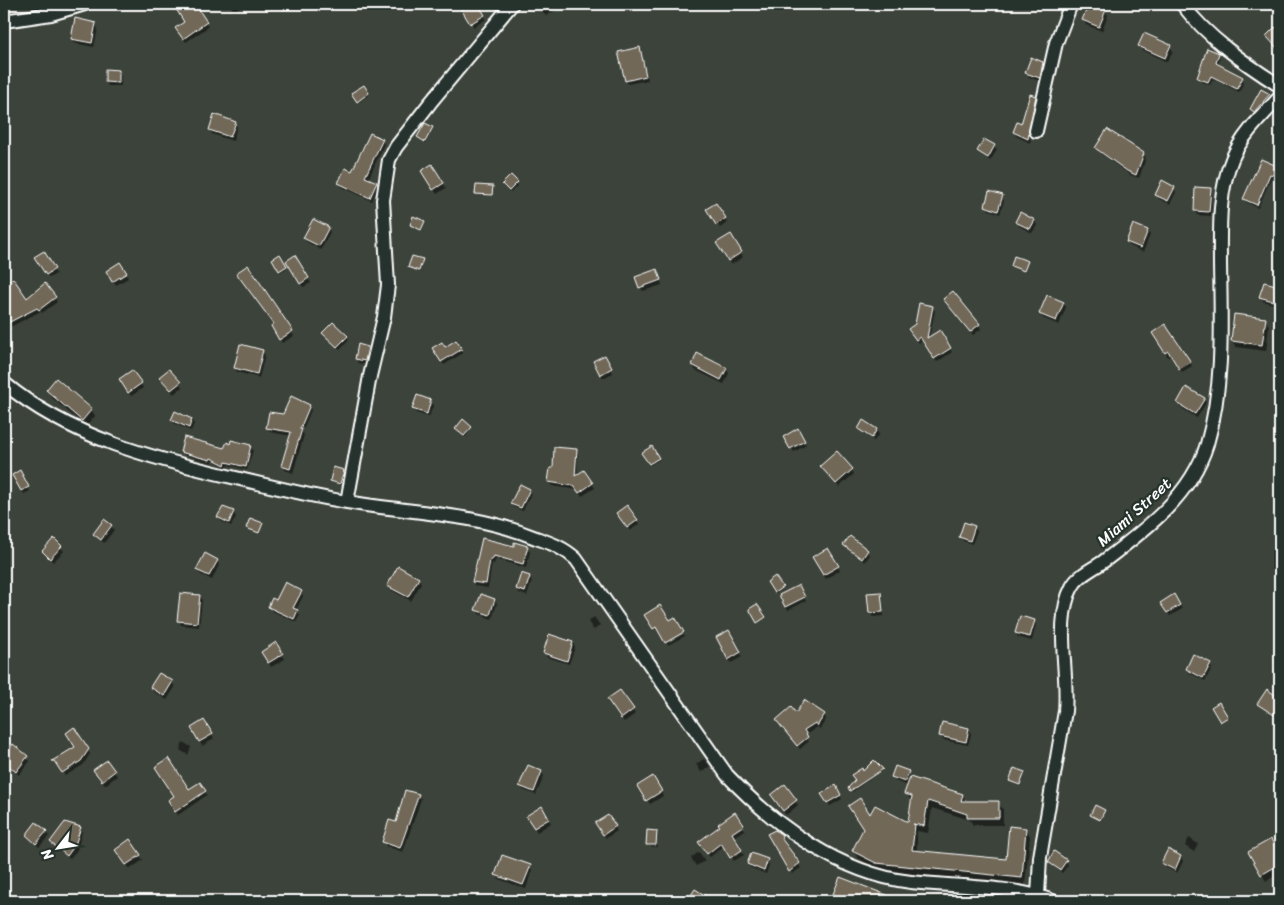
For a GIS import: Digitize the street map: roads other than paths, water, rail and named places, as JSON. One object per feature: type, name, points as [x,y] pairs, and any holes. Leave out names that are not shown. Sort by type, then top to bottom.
[{"type":"street","points":[[4,21],[51,14],[85,4]]},
{"type":"street","points":[[347,502],[388,285],[383,200],[389,160],[430,102],[512,4]]},
{"type":"street","points":[[1036,131],[1056,43],[1071,4]]},
{"type":"street","points":[[1182,4],[1198,24],[1235,56],[1280,86]]},
{"type":"street","name":"Miami Street","points":[[1038,896],[1040,857],[1064,720],[1067,690],[1063,643],[1068,597],[1076,580],[1118,551],[1176,500],[1187,484],[1202,455],[1209,435],[1220,366],[1221,195],[1232,159],[1242,139],[1280,97]]},
{"type":"street","points":[[4,383],[58,420],[86,434],[121,447],[204,471],[347,502],[480,520],[527,534],[569,552],[727,775],[757,805],[819,849],[863,870],[909,882],[976,886],[1038,896],[1053,901]]}]
